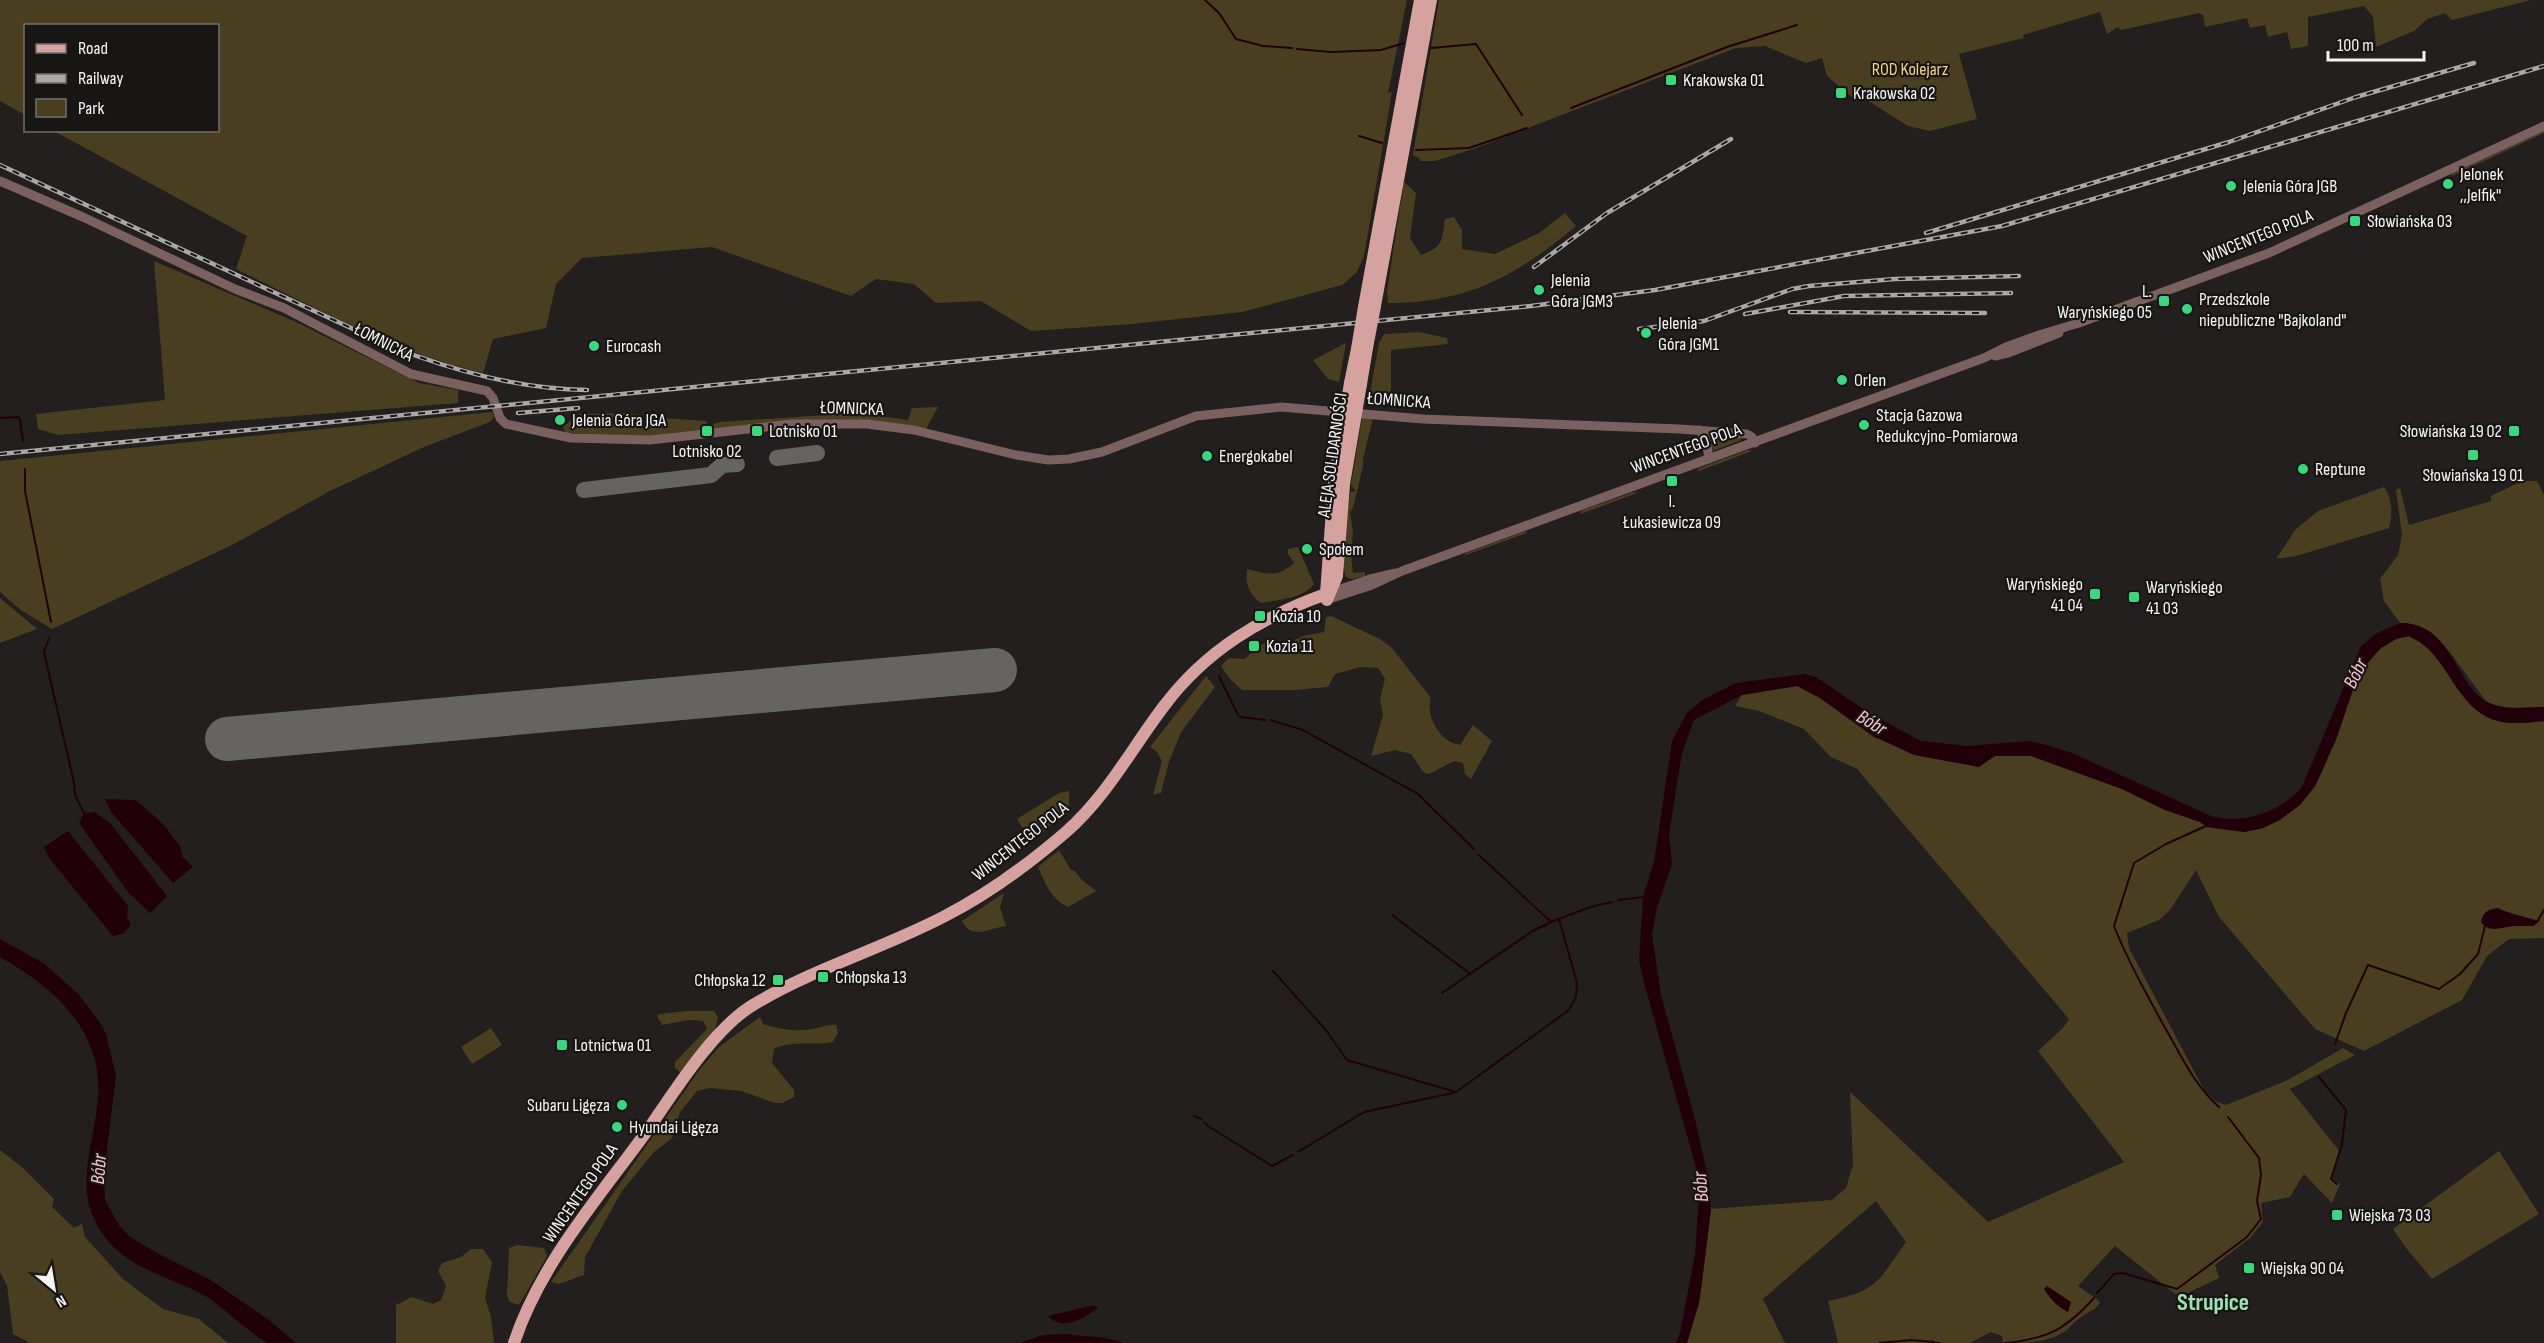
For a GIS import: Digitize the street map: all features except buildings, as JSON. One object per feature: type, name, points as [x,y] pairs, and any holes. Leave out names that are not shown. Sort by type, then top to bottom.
[{"type":"main road","name":"ALEJA SOLIDARNOŚCI","points":[[1370,307],[1420,0]]},
{"type":"main road","name":"ALEJA SOLIDARNOŚCI","points":[[1329,595],[1339,483],[1356,383],[1431,0]]},
{"type":"main road","name":"ALEJA SOLIDARNOŚCI","points":[[1329,595],[1337,576],[1339,483]]},
{"type":"main road","name":"WINCENTEGO POLA","points":[[514,1343],[531,1300],[556,1258],[680,1084],[712,1044],[749,1016],[767,998],[798,980],[944,917],[990,889],[1049,846],[1077,822],[1099,798],[1177,690],[1201,665],[1250,627],[1269,617],[1329,595]]},
{"type":"street","name":"WINCENTEGO POLA","points":[[1329,595],[1351,584],[1396,573],[1987,357],[2008,353],[2041,341],[2079,323],[2269,253],[2544,126]]},
{"type":"street","name":"ŁOMNICKA","points":[[0,181],[85,218],[215,280],[302,317],[411,374],[487,391],[493,398],[500,418],[506,424],[556,436],[639,440],[792,424],[867,424],[914,430],[1016,455],[1054,460],[1102,452],[1196,416],[1258,408],[1304,408],[1423,419],[1699,430],[1747,434],[1755,443]]},
{"type":"street","points":[[1699,430],[1706,439],[1709,459]]},
{"type":"street","name":"WINCENTEGO POLA","points":[[1329,595],[1372,585],[1396,573]]},
{"type":"street","points":[[1337,576],[1344,583],[1351,584]]},
{"type":"green space","points":[[0,0],[1407,0],[1388,93],[1392,92],[1364,256],[1357,272],[1342,285],[1242,312],[1132,324],[1031,331],[981,301],[936,303],[914,284],[876,279],[851,296],[712,247],[582,258],[556,284],[546,328],[493,339],[483,373],[388,342],[236,269],[247,236],[56,132],[219,132],[219,24],[24,24],[24,114],[0,101]]},
{"type":"green space","name":"ROD Kolejarz","points":[[1439,0],[2531,0],[2452,20],[2445,13],[2427,19],[2414,31],[2376,47],[2373,17],[2364,6],[2308,17],[2308,46],[2291,49],[2287,32],[2268,37],[2265,25],[2250,28],[2247,18],[2205,27],[2203,15],[2199,13],[2121,30],[2118,27],[2107,34],[2100,12],[2023,35],[2024,38],[1959,54],[1977,119],[1930,131],[1908,126],[1865,99],[1853,98],[1827,76],[1822,58],[1806,63],[1765,46],[1736,48],[1476,148],[1435,161],[1420,161],[1413,155]]},
{"type":"green space","points":[[2544,131],[2452,176],[2451,174]]},
{"type":"green space","points":[[1404,182],[1416,193],[1410,238],[1421,255],[1437,246],[1442,238],[1445,219],[1454,217],[1462,230],[1462,249],[1495,254],[1539,233],[1565,213],[1576,226],[1533,259],[1490,283],[1443,298],[1388,303],[1387,291]]},
{"type":"green space","points":[[154,261],[298,323],[419,383],[458,390],[458,403],[58,435],[38,429],[36,414],[165,400]]},
{"type":"green space","points":[[1419,332],[1447,338],[1448,344],[1391,350],[1391,399],[1385,405],[1370,402],[1379,343],[1384,334]]},
{"type":"green space","points":[[1346,343],[1339,382],[1328,379],[1313,360]]},
{"type":"green space","points":[[938,407],[926,429],[875,421],[712,429],[713,424],[720,422],[857,413],[908,420],[912,408]]},
{"type":"green space","points":[[492,412],[494,417],[490,422],[424,447],[330,491],[230,546],[52,629],[21,610],[0,592],[0,461]]},
{"type":"green space","points":[[578,414],[641,415],[642,418],[637,421],[637,424],[646,428],[660,418],[707,421],[706,429],[645,436],[565,433],[563,427]]},
{"type":"green space","points":[[1362,418],[1373,418],[1353,508],[1350,512],[1353,532],[1351,555],[1353,573],[1365,572],[1365,576],[1353,579],[1347,578],[1344,572],[1343,550],[1350,492],[1356,491],[1351,485]]},
{"type":"green space","points":[[1710,435],[1741,438],[1741,440],[1713,451]]},
{"type":"green space","points":[[1748,450],[1752,451],[1699,471],[1697,469]]},
{"type":"green space","points":[[2522,481],[2537,481],[2544,495],[2544,707],[2506,707],[2485,700],[2452,655],[2431,632],[2407,623],[2400,623],[2384,601],[2380,579],[2398,555],[2402,535],[2396,490],[2400,488],[2409,525],[2491,501],[2491,496]]},
{"type":"green space","points":[[2384,487],[2391,507],[2389,528],[2296,556],[2276,559],[2295,530],[2318,511]]},
{"type":"green space","points":[[1634,492],[1637,493],[1581,514],[1580,511]]},
{"type":"green space","points":[[1526,531],[1527,533],[1463,556],[1466,553]]},
{"type":"green space","points":[[1298,547],[1314,584],[1310,589],[1297,595],[1261,603],[1253,596],[1249,588],[1247,569],[1272,574],[1283,571],[1294,563],[1288,554],[1288,549]]},
{"type":"green space","points":[[0,598],[37,629],[0,643]]},
{"type":"green space","points":[[1331,616],[1380,639],[1392,648],[1431,698],[1432,720],[1447,740],[1460,745],[1473,725],[1492,741],[1471,779],[1465,774],[1463,763],[1454,761],[1429,774],[1423,772],[1411,754],[1395,750],[1371,756],[1383,715],[1380,699],[1385,679],[1378,668],[1361,667],[1335,674],[1328,687],[1295,690],[1242,690],[1229,678],[1221,666],[1229,658],[1244,659],[1268,640],[1284,646],[1303,636],[1324,632],[1326,617]]},
{"type":"green space","points":[[2409,636],[2434,655],[2465,699],[2485,716],[2509,723],[2544,721],[2544,938],[2509,939],[2487,956],[2462,1000],[2364,1051],[2315,1029],[2219,917],[2196,870],[2170,910],[2159,920],[2127,933],[2129,948],[2204,1090],[2215,1101],[2226,1105],[2288,1080],[2343,1048],[2355,1055],[2290,1089],[2340,1152],[2332,1179],[2340,1184],[2332,1203],[2304,1174],[2290,1197],[2261,1203],[2263,1222],[2250,1238],[2215,1265],[2219,1278],[2179,1297],[2115,1246],[2078,1286],[2100,1303],[2067,1330],[2045,1340],[2003,1343],[2002,1336],[1991,1332],[1970,1343],[1838,1343],[1828,1301],[1857,1293],[1875,1282],[1906,1242],[1876,1201],[1763,1299],[1785,1343],[1687,1343],[1699,1303],[1711,1209],[1832,1200],[1846,1188],[1853,1165],[1850,1092],[1988,1222],[2124,1162],[2038,1051],[2063,1028],[2069,1019],[1857,769],[1831,757],[1804,729],[1759,711],[1735,706],[1742,695],[1797,686],[1820,698],[1875,738],[1994,756],[2031,756],[2122,789],[2207,827],[2244,832],[2263,828],[2300,805],[2315,786],[2323,770],[2358,675],[2381,648],[2396,639]]},
{"type":"green space","points":[[1206,676],[1215,687],[1181,732],[1169,762],[1161,793],[1153,795],[1162,761],[1157,752],[1150,747]]},
{"type":"green space","points":[[1069,791],[1069,810],[1031,842],[1017,819],[1059,793]]},
{"type":"green space","points":[[1059,850],[1071,870],[1075,871],[1096,891],[1068,907],[1053,895],[1038,867]]},
{"type":"green space","points":[[1004,893],[1000,907],[1006,926],[981,932],[966,927],[962,921]]},
{"type":"green space","points":[[687,1011],[714,1011],[718,1017],[715,1030],[681,1073],[675,1068],[675,1062],[707,1029],[703,1021],[689,1020],[662,1025],[657,1016]]},
{"type":"green space","points":[[760,1017],[763,1024],[787,1030],[806,1030],[836,1025],[838,1033],[833,1042],[795,1044],[774,1049],[772,1063],[794,1090],[794,1097],[782,1103],[775,1103],[741,1091],[710,1088],[697,1091],[680,1112],[672,1138],[654,1152],[622,1191],[585,1257],[584,1275],[559,1284],[551,1282],[700,1069],[719,1047]]},
{"type":"green space","points":[[491,1028],[502,1045],[472,1064],[461,1047]]},
{"type":"green space","points":[[0,1150],[23,1168],[54,1199],[52,1207],[74,1228],[82,1224],[85,1237],[123,1279],[163,1309],[199,1319],[228,1343],[30,1343],[13,1334],[7,1285],[0,1272]]},
{"type":"green space","points":[[2499,1151],[2539,1214],[2432,1279],[2393,1229]]},
{"type":"green space","points":[[517,1245],[544,1248],[547,1256],[519,1305],[510,1302],[507,1296],[509,1248]]},
{"type":"green space","points":[[471,1249],[483,1249],[492,1262],[485,1298],[491,1317],[494,1343],[396,1343],[396,1305],[412,1297],[433,1304],[441,1300],[446,1286],[438,1271],[442,1263],[461,1257]]},
{"type":"water","name":"Bóbr","points":[[2400,623],[2418,626],[2432,633],[2443,644],[2468,684],[2489,703],[2509,708],[2544,707],[2544,721],[2509,723],[2485,716],[2465,699],[2434,655],[2423,645],[2409,636],[2396,639],[2381,648],[2358,675],[2336,740],[2315,786],[2300,805],[2280,820],[2263,828],[2244,832],[2207,827],[2122,789],[2031,756],[1995,756],[1979,767],[1914,755],[1875,737],[1820,698],[1797,686],[1742,695],[1694,720],[1682,753],[1669,834],[1672,865],[1657,907],[1652,934],[1661,995],[1694,1115],[1709,1181],[1711,1209],[1699,1303],[1687,1343],[1676,1343],[1680,1333],[1695,1254],[1700,1182],[1639,960],[1643,897],[1654,862],[1672,741],[1687,713],[1702,700],[1736,683],[1805,674],[1816,677],[1869,713],[1921,741],[1967,746],[2028,741],[2047,745],[2072,753],[2211,816],[2236,819],[2272,810],[2302,787],[2361,646],[2377,633]]},
{"type":"water","points":[[105,799],[136,800],[162,823],[180,846],[182,856],[193,867],[173,883],[111,812]]},
{"type":"water","points":[[95,812],[111,824],[167,896],[150,913],[128,892],[79,823],[84,813]]},
{"type":"water","points":[[68,831],[128,906],[127,917],[131,925],[123,934],[113,936],[49,858],[44,847]]},
{"type":"water","points":[[2498,908],[2539,921],[2534,926],[2492,929],[2484,926],[2481,922],[2485,913]]},
{"type":"water","name":"Bóbr","points":[[0,939],[45,964],[79,995],[106,1034],[116,1076],[104,1173],[105,1200],[119,1225],[130,1237],[209,1279],[269,1320],[296,1343],[264,1341],[207,1297],[142,1267],[118,1251],[108,1241],[96,1224],[89,1206],[87,1189],[89,1154],[98,1097],[97,1073],[92,1051],[71,1013],[56,997],[20,969],[0,957]]},
{"type":"water","points":[[2047,1286],[2071,1302],[2068,1312],[2049,1296],[2044,1289]]},
{"type":"water","points":[[1094,1305],[1098,1308],[1073,1322],[1060,1323],[1048,1316]]},
{"type":"water","points":[[1064,1334],[1107,1338],[1123,1343],[1020,1343],[1043,1335]]},
{"type":"waterway","points":[[1205,0],[1219,13],[1236,39],[1263,46],[1292,48]]},
{"type":"waterway","points":[[1571,108],[1727,47],[1797,25]]},
{"type":"waterway","points":[[1297,49],[1331,52],[1381,50],[1404,43]]},
{"type":"waterway","points":[[1431,48],[1476,44],[1522,115]]},
{"type":"waterway","points":[[1416,150],[1469,148],[1527,128]]},
{"type":"waterway","points":[[1359,136],[1382,143]]},
{"type":"waterway","points":[[0,418],[18,417],[23,441]]},
{"type":"waterway","points":[[25,469],[25,491],[51,622]]},
{"type":"waterway","points":[[49,638],[44,652],[75,795],[84,813]]},
{"type":"waterway","points":[[1219,676],[1238,715],[1265,720]]},
{"type":"waterway","points":[[1270,720],[1303,730],[1418,794],[1474,849]]},
{"type":"waterway","points":[[2208,825],[2166,844],[2134,863],[2114,926],[2137,977],[2182,1059],[2202,1089],[2219,1107]]},
{"type":"waterway","points":[[1479,855],[1551,922],[1590,907],[1612,902]]},
{"type":"waterway","points":[[1618,900],[1643,897]]},
{"type":"waterway","points":[[2537,922],[2544,910]]},
{"type":"waterway","points":[[1392,915],[1469,973]]},
{"type":"waterway","points":[[1273,971],[1325,1029],[1347,1060],[1456,1092],[1569,1010],[1576,997],[1577,983],[1559,919]]},
{"type":"waterway","points":[[1442,993],[1531,932],[1551,922]]},
{"type":"waterway","points":[[2335,1044],[2368,965],[2439,989],[2460,974],[2478,954],[2485,926]]},
{"type":"waterway","points":[[2319,1077],[2346,1110],[2342,1144],[2331,1179],[2337,1184]]},
{"type":"waterway","points":[[1298,1152],[1364,1112],[1453,1093]]},
{"type":"waterway","points":[[1194,1116],[1201,1119]]},
{"type":"waterway","points":[[2097,1293],[2114,1274],[2123,1273],[2177,1289],[2247,1237],[2261,1219],[2257,1201],[2261,1175],[2259,1158],[2228,1117]]},
{"type":"waterway","points":[[1204,1122],[1272,1166],[1293,1155]]},
{"type":"waterway","points":[[2005,1343],[2033,1339],[2055,1331],[2074,1318],[2094,1298]]},
{"type":"waterway","points":[[1879,1343],[1911,1340],[1934,1342]]},
{"type":"waterway","points":[[1934,1343],[1940,1343]]},
{"type":"taxiway","points":[[777,458],[817,453]]},
{"type":"taxiway","points":[[584,490],[711,475],[722,465],[737,464]]},
{"type":"runway","points":[[227,739],[995,670]]},
{"type":"railway","points":[[1926,233],[2229,142],[2356,97],[2474,63]]},
{"type":"railway","points":[[0,454],[1531,306],[1655,290],[2002,226],[2544,66]]},
{"type":"railway","points":[[1534,267],[1607,213],[1731,139]]},
{"type":"railway","points":[[0,165],[392,347],[439,364],[488,377],[537,386],[587,390]]},
{"type":"railway","points":[[1639,329],[1704,321],[1792,289],[1809,286],[1895,279],[2019,276]]},
{"type":"railway","points":[[1745,314],[1844,296],[2011,293]]},
{"type":"railway","points":[[1790,312],[1985,313]]},
{"type":"railway","points":[[518,413],[578,408]]},
{"type":"place","name":"Krakowska 01","points":[[1671,80]]},
{"type":"place","name":"Krakowska 02","points":[[1841,93]]},
{"type":"place","name":"Jelonek ,,Jelfik\"","points":[[2448,184]]},
{"type":"place","name":"Jelenia Góra JGB","points":[[2231,186]]},
{"type":"place","name":"Słowiańska 03","points":[[2355,221]]},
{"type":"place","name":"Jelenia Góra JGM3","points":[[1539,290]]},
{"type":"place","name":"L. Waryńskiego 05","points":[[2164,301]]},
{"type":"place","name":"Przedszkole niepubliczne \"Bajkoland\"","points":[[2187,309]]},
{"type":"place","name":"Jelenia Góra JGM1","points":[[1646,333]]},
{"type":"place","name":"Eurocash","points":[[594,346]]},
{"type":"place","name":"Orlen","points":[[1842,380]]},
{"type":"place","name":"Jelenia Góra JGA","points":[[560,420]]},
{"type":"place","name":"Stacja Gazowa Redukcyjno-Pomiarowa","points":[[1864,425]]},
{"type":"place","name":"Lotnisko 02","points":[[707,431]]},
{"type":"place","name":"Lotnisko 01","points":[[757,431]]},
{"type":"place","name":"Słowiańska 19 02","points":[[2514,431]]},
{"type":"place","name":"Słowiańska 19 01","points":[[2473,455]]},
{"type":"place","name":"Energokabel","points":[[1207,456]]},
{"type":"place","name":"Reptune","points":[[2303,469]]},
{"type":"place","name":"I. Łukasiewicza 09","points":[[1672,481]]},
{"type":"place","name":"Społem","points":[[1307,549]]},
{"type":"place","name":"Waryńskiego 41 04","points":[[2095,594]]},
{"type":"place","name":"Waryńskiego 41 03","points":[[2134,597]]},
{"type":"place","name":"Kozia 10","points":[[1260,616]]},
{"type":"place","name":"Kozia 11","points":[[1254,646]]},
{"type":"place","name":"Chłopska 13","points":[[823,977]]},
{"type":"place","name":"Chłopska 12","points":[[778,980]]},
{"type":"place","name":"Lotnictwa 01","points":[[562,1045]]},
{"type":"place","name":"Subaru Ligęza","points":[[622,1105]]},
{"type":"place","name":"Hyundai Ligęza","points":[[617,1127]]},
{"type":"place","name":"Wiejska 73 03","points":[[2337,1215]]},
{"type":"place","name":"Wiejska 90 04","points":[[2249,1268]]},
{"type":"district","name":"Strupice","points":[[2213,1302]]}]
